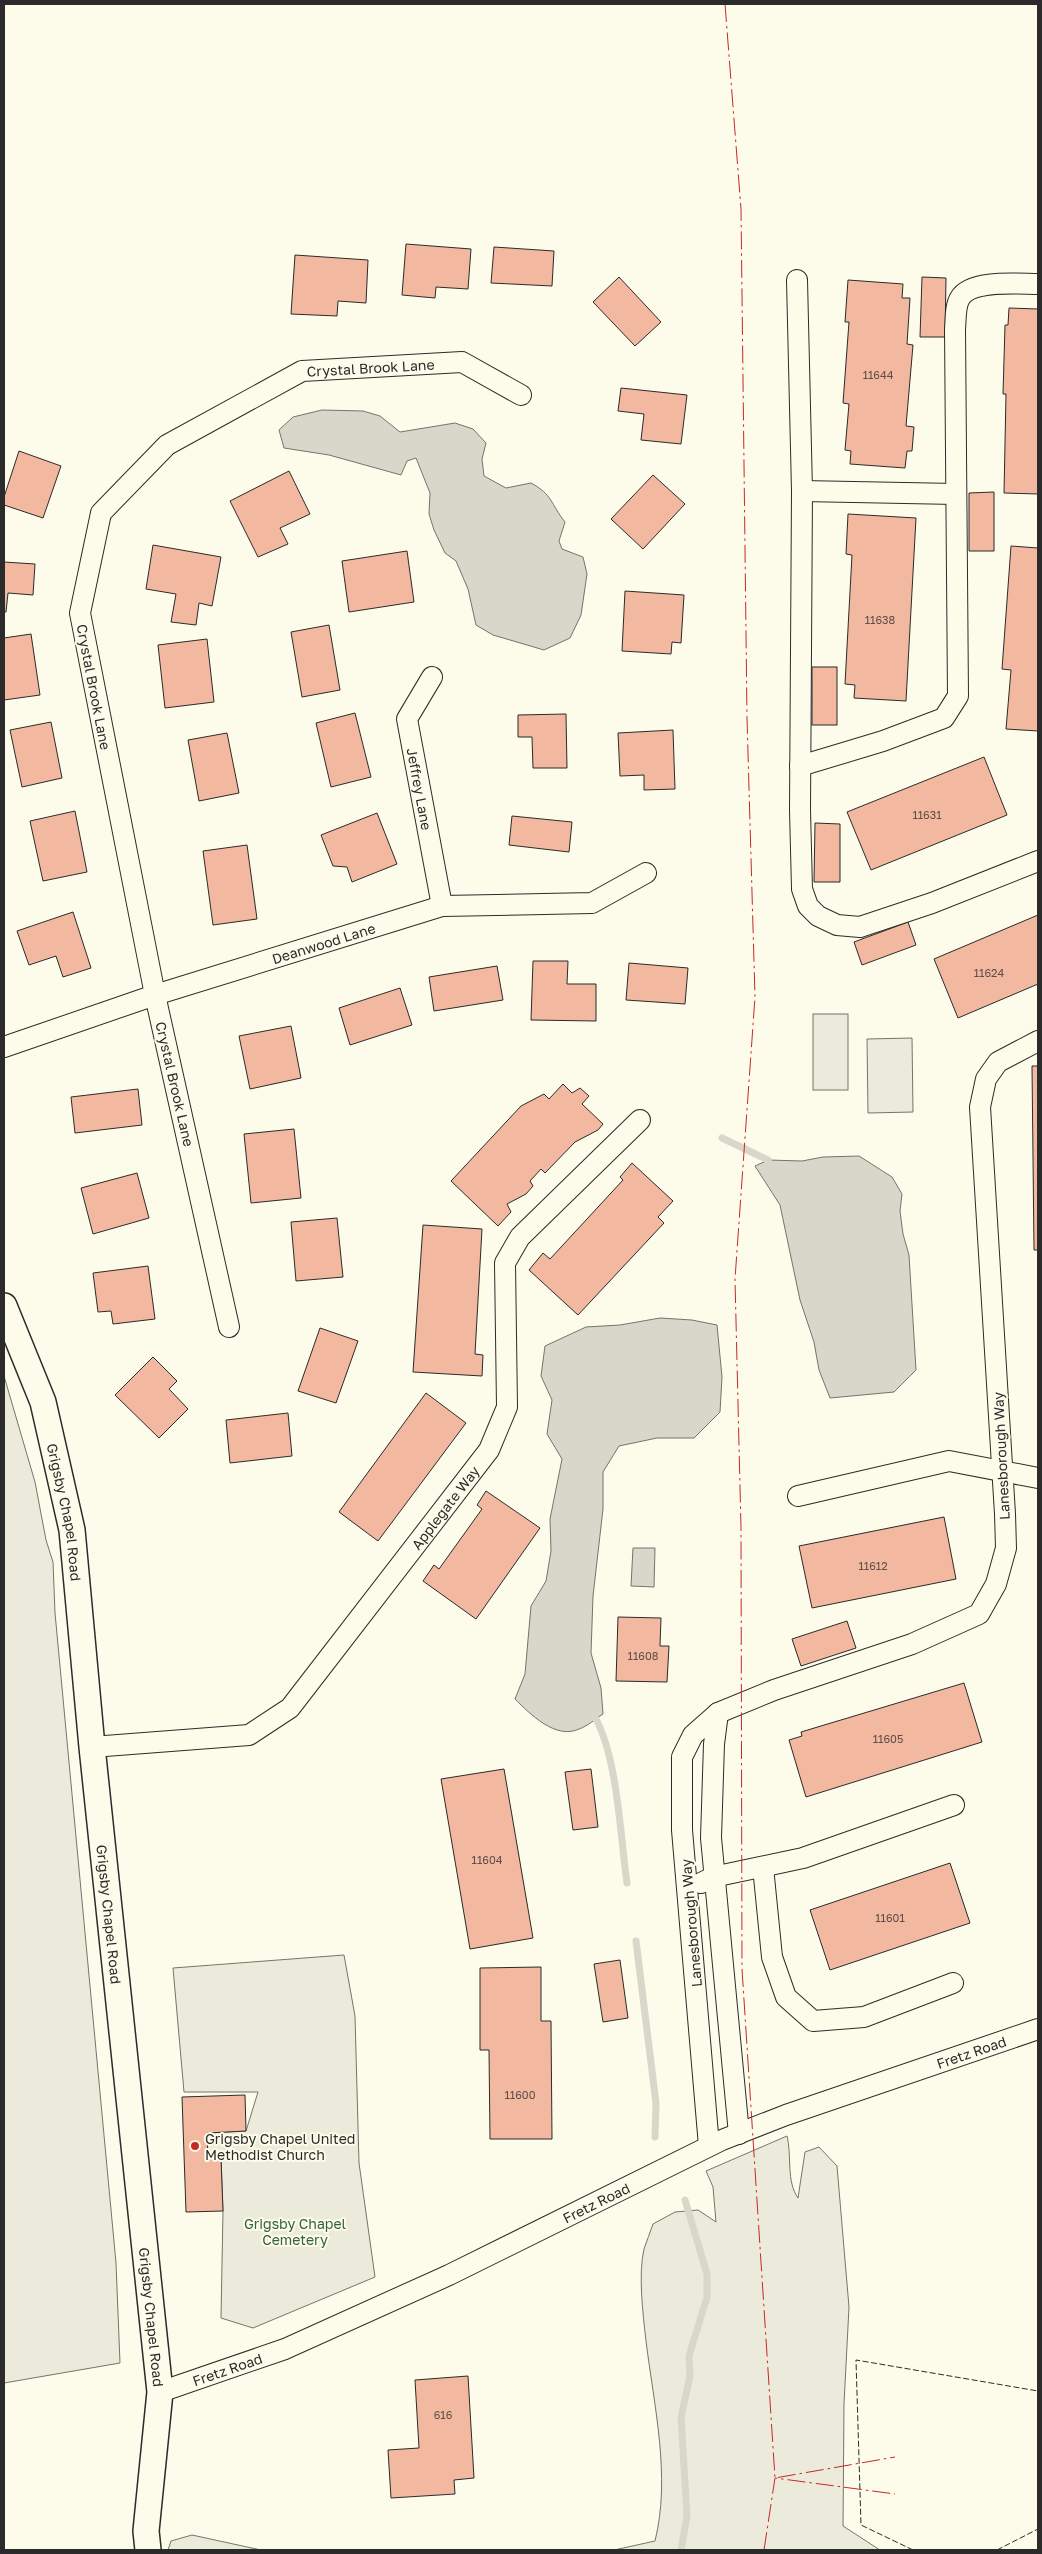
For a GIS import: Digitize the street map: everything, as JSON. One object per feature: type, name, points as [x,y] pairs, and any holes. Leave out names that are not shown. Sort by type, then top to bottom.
[{"type":"street","points":[[797,280],[802,491],[800,766],[802,889],[808,906],[818,916],[837,926],[860,927],[932,902],[1038,861]]},
{"type":"street","points":[[800,766],[883,741],[944,718],[958,696],[957,305],[961,296],[969,290],[989,284],[1038,284]]},
{"type":"street","name":"Crystal Brook Lane","points":[[229,1327],[155,995],[80,613],[101,513],[167,445],[302,371],[462,362],[521,395]]},
{"type":"street","points":[[802,491],[956,494]]},
{"type":"street","name":"Jeffrey Lane","points":[[432,677],[407,719],[442,906]]},
{"type":"street","name":"Deanwood Lane","points":[[4,1047],[155,995],[442,906],[592,903],[646,873]]},
{"type":"street","name":"Lanesborough Way","points":[[709,2146],[682,1830],[682,1757],[693,1735],[718,1713],[769,1691],[912,1644],[979,1614],[996,1584],[1006,1548],[980,1107],[986,1079],[998,1062],[1038,1041]]},
{"type":"street","name":"Applegate Way","points":[[92,1747],[249,1736],[290,1708],[489,1450],[507,1407],[505,1263],[520,1237],[640,1120]]},
{"type":"street","name":"Grigsby Chapel Road","points":[[4,1306],[43,1402],[72,1530],[92,1747],[160,2392],[144,2544]]},
{"type":"street","points":[[798,1496],[949,1461],[1002,1469],[1038,1478]]},
{"type":"street","name":"Lanesborough Way","points":[[718,1713],[714,1744],[711,1828],[713,1877],[739,2134]]},
{"type":"street","points":[[688,1889],[713,1877],[803,1858],[954,1805]]},
{"type":"street","points":[[763,1867],[772,1957],[786,1997],[812,2020],[864,2017],[952,1983]]},
{"type":"street","points":[[699,2018],[727,2015]]},
{"type":"street","name":"Fretz Road","points":[[160,2392],[285,2350],[448,2275],[709,2146],[786,2115],[1038,2029]]},
{"type":"green space","points":[[813,1014],[848,1014],[848,1090],[813,1090]]},
{"type":"green space","points":[[912,1038],[913,1112],[868,1113],[867,1039]]},
{"type":"green space","points":[[4,1376],[35,1482],[46,1540],[53,1562],[55,1613],[116,2263],[120,2363],[4,2383]]},
{"type":"green space","name":"Grigsby Chapel Cemetery","points":[[344,1955],[355,2016],[359,2163],[375,2277],[253,2328],[221,2318],[223,2211],[221,2159],[208,2159],[207,2133],[246,2131],[258,2092],[184,2092],[173,1968]]},
{"type":"green space","points":[[787,2136],[792,2184],[798,2198],[805,2152],[819,2147],[837,2166],[849,2307],[844,2404],[843,2526],[880,2550],[614,2550],[655,2541],[660,2517],[660,2441],[646,2341],[641,2282],[644,2249],[653,2224],[675,2212],[698,2210],[716,2222],[713,2187],[706,2171]]},
{"type":"green space","points":[[192,2535],[261,2550],[168,2550],[171,2541]]},
{"type":"shaded area","points":[[322,410],[363,411],[380,416],[400,432],[455,423],[473,429],[486,443],[482,459],[484,476],[506,488],[531,483],[543,491],[565,522],[559,541],[562,549],[583,557],[587,574],[581,615],[570,638],[544,650],[493,635],[476,625],[468,589],[456,561],[445,553],[434,530],[429,514],[430,493],[416,458],[407,461],[401,475],[329,455],[284,448],[279,430],[293,417]]},
{"type":"shaded area","points":[[859,1156],[892,1177],[902,1194],[900,1211],[903,1234],[909,1255],[916,1370],[894,1392],[830,1398],[819,1370],[814,1342],[800,1300],[780,1205],[755,1166],[768,1160],[802,1161],[823,1157]]},
{"type":"shaded area","points":[[660,1318],[692,1320],[717,1325],[722,1377],[720,1412],[694,1438],[657,1438],[619,1446],[603,1472],[603,1509],[593,1596],[591,1653],[601,1688],[603,1714],[582,1728],[561,1731],[544,1724],[515,1699],[525,1674],[531,1606],[546,1581],[551,1551],[550,1519],[562,1459],[547,1434],[552,1400],[541,1376],[545,1346],[586,1327],[620,1325]]},
{"type":"shaded area","points":[[633,1548],[655,1548],[654,1587],[631,1586]]},
{"type":"building","points":[[406,244],[471,249],[468,289],[436,287],[435,298],[402,295]]},
{"type":"building","points":[[494,247],[554,251],[552,286],[491,283]]},
{"type":"building","points":[[295,255],[368,260],[366,303],[338,301],[337,316],[291,314]]},
{"type":"building","points":[[619,277],[661,322],[635,346],[593,302]]},
{"type":"building","points":[[922,277],[946,278],[945,337],[920,337]]},
{"type":"building","points":[[848,280],[903,284],[902,298],[910,298],[907,344],[913,345],[906,426],[914,427],[912,451],[907,451],[905,468],[850,464],[851,451],[845,450],[849,404],[843,403],[849,322],[845,322]]},
{"type":"building","points":[[1009,308],[1038,309],[1038,494],[1004,493],[1006,394],[1003,394],[1005,325],[1008,325]]},
{"type":"building","points":[[621,388],[687,395],[681,444],[641,440],[644,414],[618,411]]},
{"type":"building","points":[[19,451],[61,466],[43,518],[4,505],[4,497]]},
{"type":"building","points":[[289,471],[310,514],[280,528],[288,544],[258,557],[230,501]]},
{"type":"building","points":[[653,475],[685,504],[643,549],[611,519]]},
{"type":"building","points":[[994,492],[994,551],[969,551],[969,493]]},
{"type":"building","points":[[848,514],[916,518],[906,701],[854,698],[855,685],[845,684],[852,555],[846,554]]},
{"type":"building","points":[[153,545],[221,557],[212,606],[199,603],[196,625],[171,622],[176,594],[146,589]]},
{"type":"building","points":[[1011,546],[1038,548],[1038,731],[1006,729],[1011,670],[1002,669]]},
{"type":"building","points":[[407,551],[414,602],[349,612],[342,561]]},
{"type":"building","points":[[4,562],[35,564],[33,595],[8,593],[6,612],[4,612]]},
{"type":"building","points":[[625,591],[684,595],[681,643],[672,642],[671,654],[622,651]]},
{"type":"building","points":[[329,625],[340,690],[302,697],[291,632]]},
{"type":"building","points":[[31,634],[40,695],[4,700],[4,638]]},
{"type":"building","points":[[207,639],[214,702],[165,708],[158,645]]},
{"type":"building","points":[[812,667],[837,667],[837,725],[812,725]]},
{"type":"building","points":[[355,713],[371,777],[331,787],[316,723]]},
{"type":"building","points":[[566,714],[567,768],[533,768],[532,737],[518,737],[518,715]]},
{"type":"building","points":[[51,722],[62,778],[22,787],[10,730]]},
{"type":"building","points":[[673,730],[675,789],[644,790],[644,775],[620,776],[618,733]]},
{"type":"building","points":[[227,733],[239,793],[199,801],[188,740]]},
{"type":"building","points":[[984,757],[1007,815],[871,870],[847,812]]},
{"type":"building","points":[[75,811],[87,872],[43,881],[30,821]]},
{"type":"building","points":[[377,813],[397,864],[352,882],[347,867],[333,866],[321,835]]},
{"type":"building","points":[[512,816],[572,822],[569,852],[509,845]]},
{"type":"building","points":[[815,823],[840,824],[840,882],[814,882]]},
{"type":"building","points":[[247,845],[257,919],[213,925],[203,851]]},
{"type":"building","points":[[73,912],[91,968],[63,977],[56,956],[29,965],[17,931]]},
{"type":"building","points":[[1038,915],[1038,984],[958,1018],[934,959]]},
{"type":"building","points":[[908,922],[916,945],[862,965],[854,942]]},
{"type":"building","points":[[533,961],[568,961],[567,984],[596,984],[596,1021],[531,1020]]},
{"type":"building","points":[[629,963],[688,968],[685,1004],[626,1000]]},
{"type":"building","points":[[497,966],[503,1000],[434,1011],[429,977]]},
{"type":"building","points":[[400,988],[412,1025],[350,1045],[339,1008]]},
{"type":"building","points":[[291,1026],[301,1078],[250,1089],[239,1036]]},
{"type":"building","points":[[1032,1066],[1038,1066],[1038,1250],[1034,1250]]},
{"type":"building","points":[[563,1084],[572,1093],[580,1088],[589,1096],[582,1104],[603,1124],[598,1130],[575,1142],[545,1173],[541,1169],[530,1181],[533,1186],[526,1194],[507,1204],[511,1212],[498,1226],[451,1181],[521,1106],[544,1094],[549,1099]]},
{"type":"building","points":[[138,1089],[142,1125],[75,1133],[71,1097]]},
{"type":"building","points":[[294,1129],[301,1198],[251,1203],[244,1134]]},
{"type":"building","points":[[632,1163],[673,1201],[658,1217],[664,1223],[578,1315],[529,1270],[543,1253],[550,1259],[623,1180],[620,1177]]},
{"type":"building","points":[[137,1173],[149,1218],[93,1234],[81,1188]]},
{"type":"building","points":[[337,1218],[343,1277],[296,1281],[291,1222]]},
{"type":"building","points":[[423,1225],[482,1229],[475,1354],[483,1355],[482,1376],[413,1372]]},
{"type":"building","points":[[148,1266],[155,1319],[113,1324],[111,1311],[98,1312],[93,1273]]},
{"type":"building","points":[[320,1328],[358,1341],[336,1403],[298,1391]]},
{"type":"building","points":[[153,1357],[177,1381],[169,1389],[188,1409],[159,1438],[115,1395]]},
{"type":"building","points":[[426,1393],[466,1423],[378,1541],[339,1512]]},
{"type":"building","points":[[288,1413],[292,1456],[230,1463],[226,1420]]},
{"type":"building","points":[[486,1491],[540,1528],[476,1619],[423,1581],[434,1565],[439,1569],[482,1509],[477,1505]]},
{"type":"building","points":[[944,1517],[956,1579],[812,1608],[799,1546]]},
{"type":"building","points":[[618,1617],[661,1618],[660,1646],[669,1646],[667,1682],[616,1681]]},
{"type":"building","points":[[847,1621],[856,1648],[801,1666],[792,1639]]},
{"type":"building","points":[[964,1683],[982,1742],[806,1797],[789,1740],[802,1736],[801,1732]]},
{"type":"building","points":[[504,1769],[533,1938],[470,1949],[441,1779]]},
{"type":"building","points":[[591,1769],[598,1827],[573,1830],[565,1772]]},
{"type":"building","points":[[950,1863],[970,1923],[830,1970],[810,1910]]},
{"type":"building","points":[[620,1960],[628,2018],[603,2022],[594,1964]]},
{"type":"building","points":[[541,1967],[541,2021],[551,2021],[552,2139],[490,2139],[489,2050],[480,2050],[480,1968]]},
{"type":"building","name":"Grigsby Chapel United Methodist Church","points":[[245,2095],[246,2131],[207,2133],[208,2159],[221,2158],[223,2211],[186,2212],[182,2097]]},
{"type":"building","points":[[468,2376],[474,2478],[454,2480],[455,2494],[391,2498],[388,2450],[419,2448],[415,2380]]},
{"type":"waterway","points":[[722,1138],[768,1160]]},
{"type":"waterway","points":[[596,1719],[603,1736],[614,1777],[627,1883]]},
{"type":"waterway","points":[[636,1941],[656,2103],[655,2137]]},
{"type":"waterway","points":[[681,2550],[687,2516],[681,2417],[690,2376],[689,2356],[707,2297],[707,2274],[685,2200]]},
{"type":"fence","points":[[913,2550],[861,2525],[856,2360],[1038,2391]]},
{"type":"fence","points":[[997,2550],[1038,2529]]},
{"type":"power","points":[[725,4],[741,209],[747,718],[755,997],[735,1279],[741,1528],[742,1969],[775,2478],[895,2457]]},
{"type":"power","points":[[764,2550],[775,2478],[895,2494]]},
{"type":"place","name":"Grigsby Chapel United Methodist Church","points":[[195,2146]]}]
